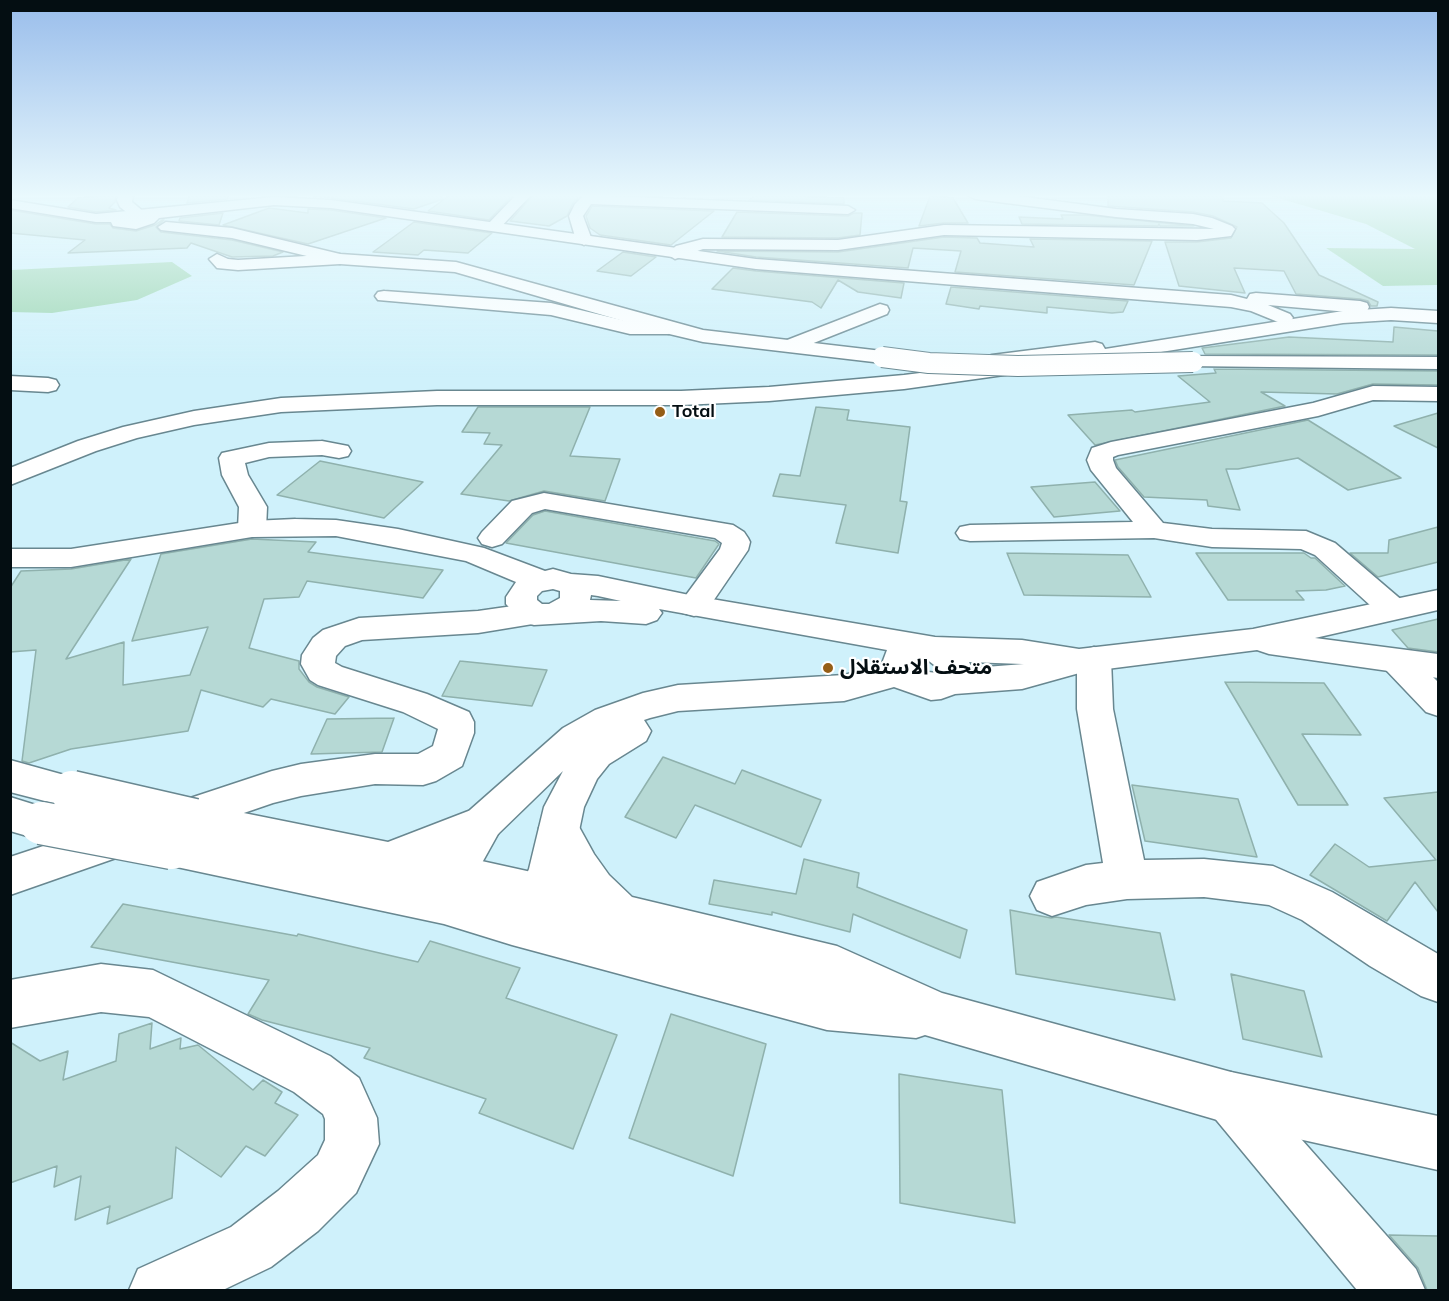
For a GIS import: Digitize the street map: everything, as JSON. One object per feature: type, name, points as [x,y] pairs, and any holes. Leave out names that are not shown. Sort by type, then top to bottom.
[{"type":"street","points":[[326,256],[340,259]]},
{"type":"street","points":[[689,256],[756,264],[1104,290],[1248,304],[1283,318]]},
{"type":"street","points":[[217,259],[223,264],[238,265],[340,259],[456,267],[703,336],[929,363],[1018,366],[1193,362],[1438,363]]},
{"type":"street","points":[[1104,290],[1215,295],[1360,307]]},
{"type":"street","points":[[384,296],[551,309],[630,328],[668,328]]},
{"type":"street","points":[[10,463],[44,449],[128,423],[187,409],[238,401],[326,393],[846,378],[1132,343],[1283,318],[1438,298]]},
{"type":"street","points":[[789,346],[880,310]]},
{"type":"street","points":[[10,477],[87,446],[131,432],[247,409],[437,398],[681,398],[769,394],[894,383],[1109,355],[1343,317],[1391,314],[1438,317]]},
{"type":"street","points":[[10,383],[48,385]]},
{"type":"street","points":[[1154,530],[1104,470],[1100,460],[1101,453],[1111,449],[1318,409],[1363,395],[1438,394]]},
{"type":"street","points":[[10,489],[88,454],[129,441],[314,404]]},
{"type":"street","points":[[252,529],[253,507],[235,475],[231,458],[269,450],[322,448],[339,451]]},
{"type":"street","points":[[10,456],[44,449]]},
{"type":"street","points":[[492,538],[522,507],[544,501],[723,531],[734,538],[736,542],[734,550],[694,606]]},
{"type":"street","points":[[10,558],[70,558],[252,529],[336,528],[474,554],[546,597],[601,610],[644,613],[855,648],[921,667]]},
{"type":"street","points":[[970,532],[1154,530],[1212,538],[1306,540],[1325,549],[1393,609]]},
{"type":"street","points":[[10,876],[272,786],[375,769],[423,771],[449,755],[456,733],[456,723],[416,703],[330,676],[322,671],[318,663],[319,655],[325,646],[346,632],[372,627],[487,621],[546,597],[598,586],[694,606],[921,667],[1022,677],[1088,660],[1253,640],[1331,621],[1438,600]]},
{"type":"street","points":[[1331,621],[1333,631],[1339,640],[1359,656]]},
{"type":"street","points":[[1253,640],[1438,666]]},
{"type":"street","points":[[1088,660],[1127,880]]},
{"type":"street","points":[[1398,662],[1438,703]]},
{"type":"street","points":[[449,889],[484,822],[547,762],[576,738],[608,720],[643,706],[678,698],[844,688],[921,667]]},
{"type":"street","points":[[512,924],[540,892],[550,869],[559,828],[572,788],[596,753],[618,738],[643,726],[669,718],[858,700],[921,667]]},
{"type":"street","points":[[10,776],[72,792],[183,834],[449,889],[540,892],[620,915],[837,969],[938,1016],[1231,1098],[1438,1143]]},
{"type":"street","points":[[26,818],[183,834],[389,860],[449,889],[512,924],[827,1006],[938,1016]]},
{"type":"street","points":[[389,860],[484,822]]},
{"type":"street","points":[[559,828],[579,867],[594,889],[620,915]]},
{"type":"street","points":[[1052,896],[1086,885],[1127,880],[1204,878],[1273,886],[1317,906],[1386,950],[1438,979]]},
{"type":"street","points":[[10,1004],[101,988],[153,994],[312,1074],[341,1096],[351,1118],[352,1144],[338,1174],[298,1211],[251,1247],[159,1290]]},
{"type":"street","points":[[1231,1098],[1395,1290]]},
{"type":"green space","points":[[1338,256],[1438,256],[1438,285],[1383,286]]},
{"type":"green space","points":[[172,262],[192,276],[137,300],[52,313],[11,312],[11,270]]},
{"type":"building","points":[[228,256],[274,256],[273,256]]},
{"type":"building","points":[[618,256],[656,257],[631,276],[597,271]]},
{"type":"building","points":[[748,256],[911,256],[908,268]]},
{"type":"building","points":[[960,256],[1146,256],[1134,285],[955,272]]},
{"type":"building","points":[[1169,256],[1306,256],[1319,275],[1378,302],[1377,306],[1371,306],[1368,301],[1360,299],[1296,294],[1284,271],[1234,268],[1245,293],[1179,286]]},
{"type":"building","points":[[733,268],[904,283],[901,298],[858,292],[838,280],[821,308],[812,302],[712,289]]},
{"type":"building","points":[[951,287],[1128,301],[1123,312],[1112,313],[1047,307],[1047,313],[980,306],[979,309],[946,304]]},
{"type":"building","points":[[1394,327],[1438,331],[1438,355],[1205,354],[1202,348],[1289,337],[1393,342]]},
{"type":"building","points":[[1214,369],[1438,371],[1438,385],[1373,384],[1337,394],[1261,392],[1285,406],[1095,445],[1068,415],[1132,410],[1135,412],[1210,402],[1178,376],[1216,373]]},
{"type":"building","points":[[478,407],[590,407],[570,456],[620,459],[605,501],[544,491],[509,501],[461,494],[502,445],[484,444],[490,433],[462,432]]},
{"type":"building","points":[[816,407],[849,410],[847,420],[910,427],[900,501],[907,502],[898,553],[836,543],[846,505],[773,496],[780,474],[800,476]]},
{"type":"building","points":[[1438,413],[1438,448],[1394,426]]},
{"type":"building","points":[[1308,420],[1401,478],[1348,490],[1298,458],[1238,469],[1226,469],[1240,510],[1208,506],[1207,500],[1144,497],[1118,467],[1115,460]]},
{"type":"building","points":[[320,461],[423,482],[384,518],[277,495]]},
{"type":"building","points":[[1095,482],[1120,511],[1054,517],[1031,487]]},
{"type":"building","points":[[545,511],[715,541],[719,544],[696,578],[506,543],[533,515]]},
{"type":"building","points":[[1438,527],[1438,562],[1378,577],[1350,553],[1388,553],[1389,540]]},
{"type":"building","points":[[252,539],[316,542],[308,552],[443,570],[423,598],[307,581],[299,597],[264,599],[249,648],[299,661],[299,669],[309,682],[317,687],[349,697],[335,714],[271,699],[263,707],[201,690],[188,731],[71,749],[29,763],[22,761],[36,650],[10,652],[10,588],[21,571],[71,569],[131,559],[66,659],[124,642],[123,685],[190,675],[208,627],[132,641],[161,554]]},
{"type":"building","points":[[1007,553],[1128,555],[1151,597],[1024,595]]},
{"type":"building","points":[[1196,553],[1304,553],[1315,558],[1345,586],[1326,590],[1296,591],[1304,600],[1228,600]]},
{"type":"building","points":[[1438,619],[1438,652],[1408,648],[1392,630]]},
{"type":"building","points":[[460,661],[547,670],[532,706],[442,696]]},
{"type":"building","points":[[1225,682],[1324,683],[1361,735],[1302,734],[1348,805],[1298,805]]},
{"type":"building","points":[[394,718],[382,752],[311,754],[327,719]]},
{"type":"building","points":[[663,757],[735,784],[742,770],[821,800],[801,847],[695,805],[676,838],[625,817]]},
{"type":"building","points":[[1132,785],[1238,799],[1257,857],[1145,841]]},
{"type":"building","points":[[1438,792],[1438,912],[1415,882],[1387,921],[1310,875],[1335,844],[1369,867],[1436,860],[1384,798]]},
{"type":"building","points":[[804,859],[859,873],[857,887],[967,930],[960,958],[853,914],[850,932],[772,912],[772,915],[709,904],[714,880],[796,894]]},
{"type":"building","points":[[123,904],[297,936],[298,934],[418,962],[430,941],[520,968],[506,998],[617,1035],[573,1149],[479,1113],[486,1099],[364,1058],[370,1048],[262,1020],[248,1014],[269,980],[91,947]]},
{"type":"building","points":[[1010,910],[1160,933],[1175,1000],[1016,974]]},
{"type":"building","points":[[1231,974],[1304,991],[1322,1057],[1243,1039]]},
{"type":"building","points":[[671,1014],[766,1044],[733,1176],[629,1138]]},
{"type":"building","points":[[152,1023],[150,1049],[181,1038],[180,1049],[198,1045],[253,1090],[263,1080],[282,1092],[275,1103],[298,1115],[265,1156],[246,1146],[221,1177],[176,1147],[172,1198],[107,1224],[110,1206],[75,1220],[81,1176],[54,1187],[57,1166],[10,1183],[10,1042],[40,1061],[68,1051],[63,1080],[116,1061],[119,1034]]},
{"type":"building","points":[[899,1074],[1002,1090],[1015,1223],[900,1203]]},
{"type":"building","points":[[1389,1235],[1438,1236],[1438,1290],[1427,1290],[1418,1268]]},
{"type":"place","name":"Total","points":[[660,412]]},
{"type":"place","name":"متحف الاستقلال","points":[[828,668]]}]
